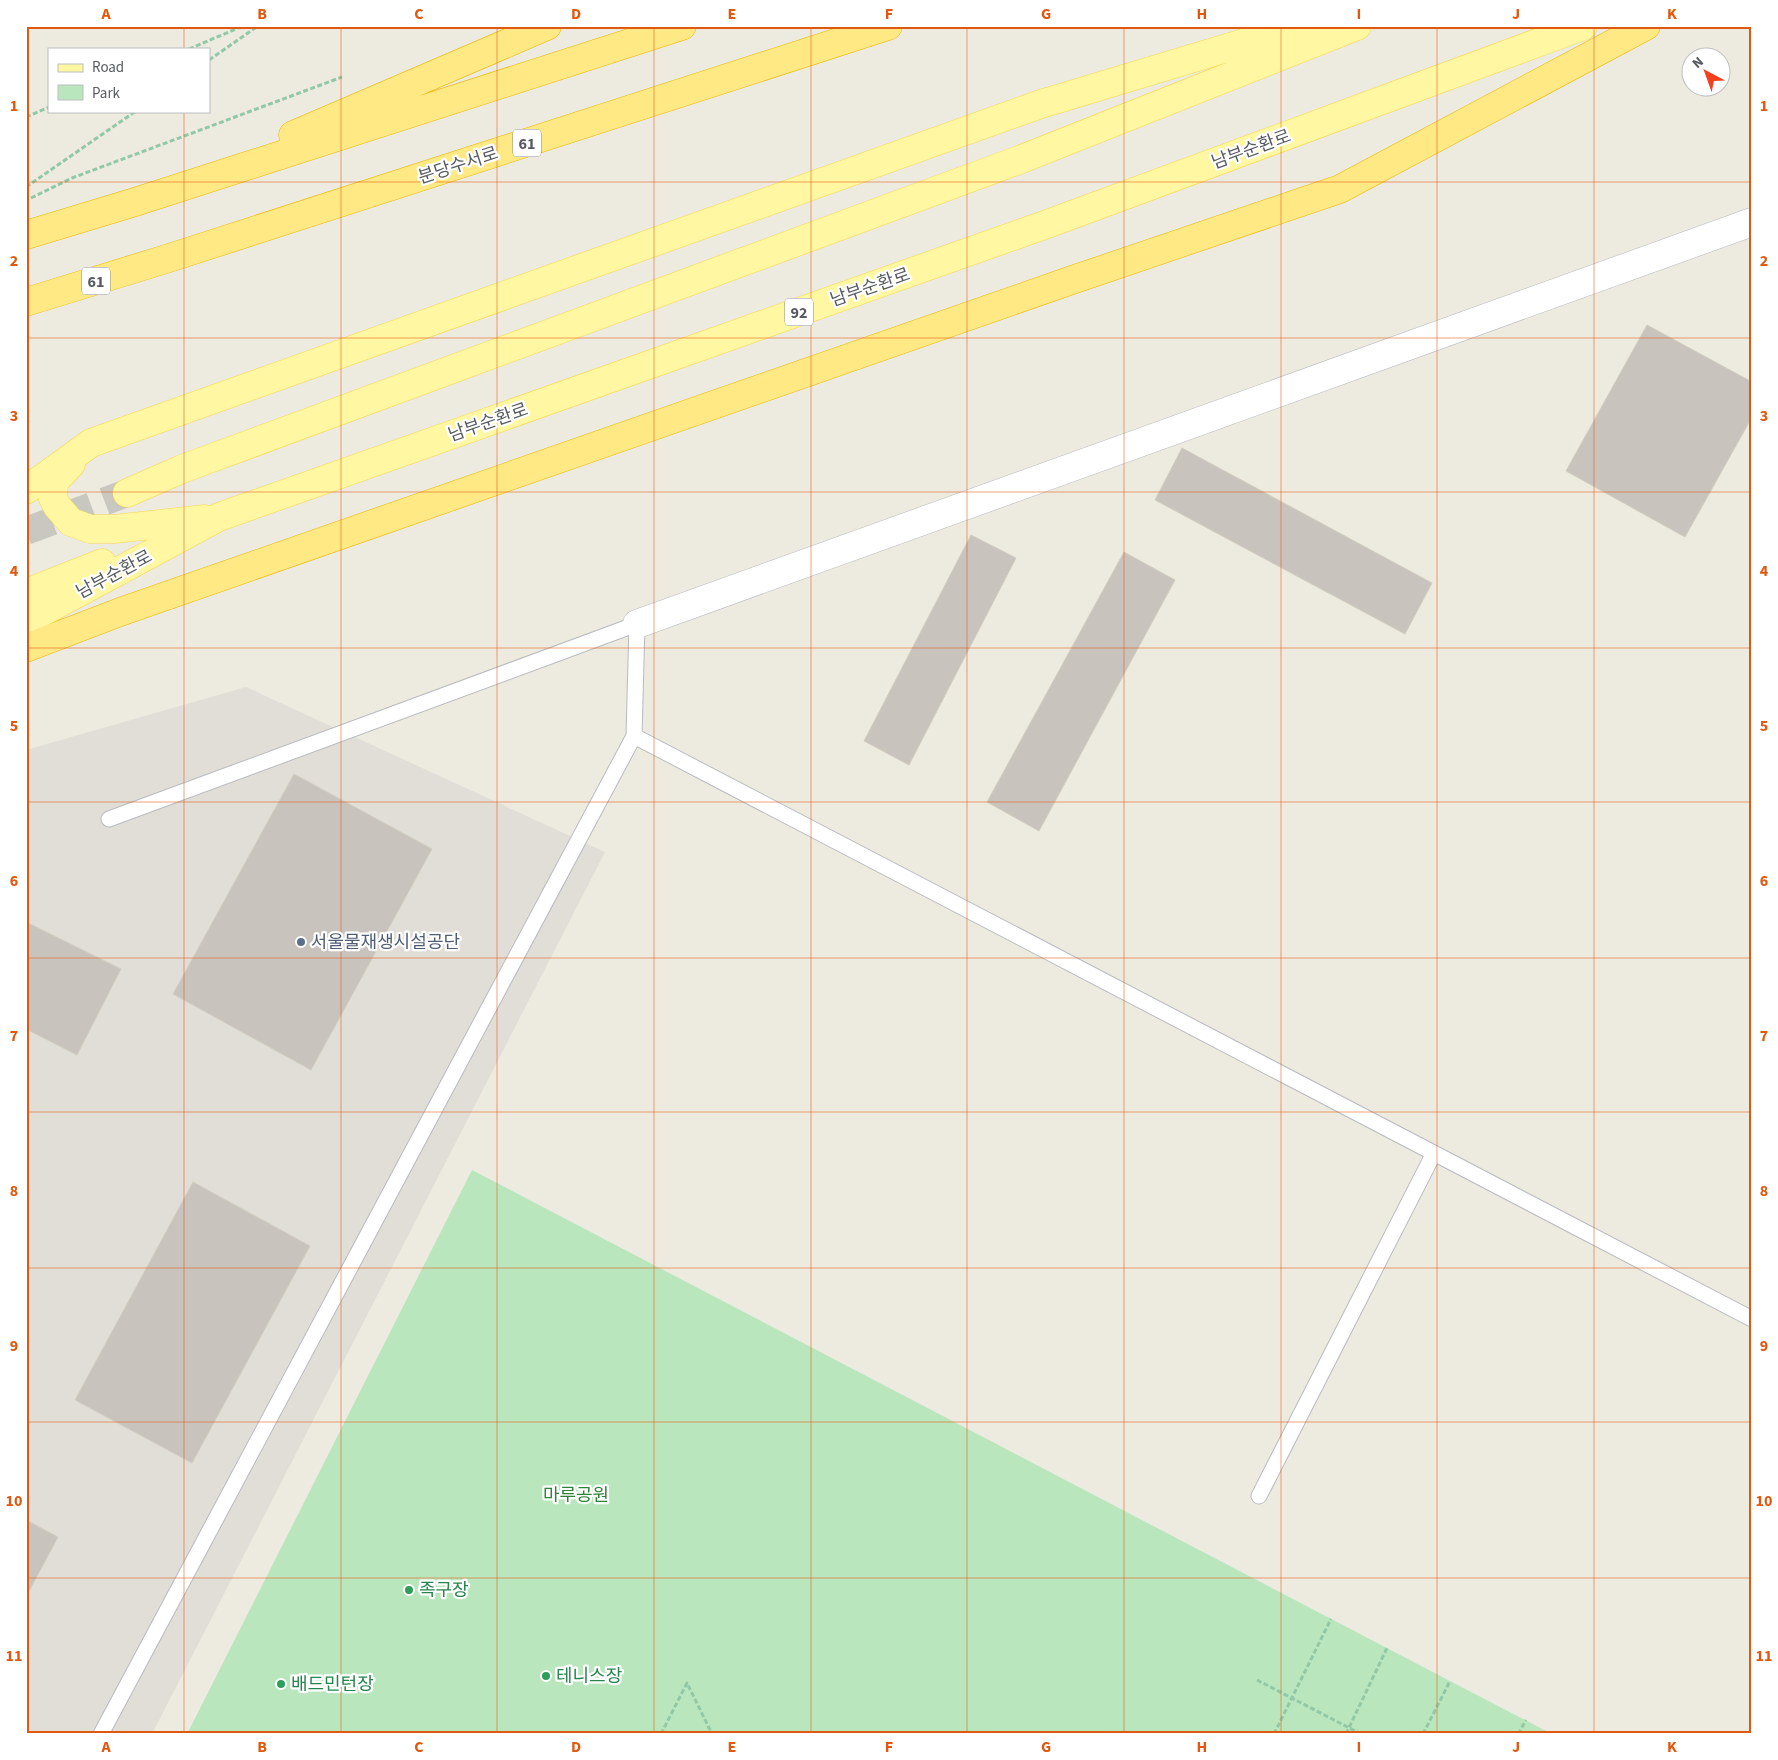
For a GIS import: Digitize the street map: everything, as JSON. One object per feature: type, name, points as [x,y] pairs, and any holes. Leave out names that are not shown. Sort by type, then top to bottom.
[{"type":"highway","points":[[135,202],[547,26]]},
{"type":"highway","points":[[26,235],[135,202],[682,26]]},
{"type":"highway","name":"분당수서로","points":[[26,302],[166,259],[888,26]]},
{"type":"highway","points":[[26,648],[120,612],[1062,283],[1340,189],[1646,26]]},
{"type":"main road","points":[[26,468],[91,443],[1041,104],[1300,26]]},
{"type":"main road","points":[[127,493],[192,466],[1019,160],[1357,26]]},
{"type":"main road","name":"남부순환로","points":[[26,621],[220,517],[1050,224],[1583,26]]},
{"type":"main road","points":[[26,490],[91,443]]},
{"type":"main road","points":[[91,443],[55,481],[52,496],[57,506],[71,522],[90,529],[114,529],[220,517]]},
{"type":"main road","points":[[26,593],[220,517]]},
{"type":"street","points":[[637,624],[1752,222]]},
{"type":"lane","points":[[101,1734],[634,736],[637,624],[109,819]]},
{"type":"lane","points":[[634,736],[1752,1319]]},
{"type":"lane","points":[[1259,1496],[1434,1153]]},
{"type":"path","points":[[191,48],[243,26]]},
{"type":"path","points":[[210,59],[258,26]]},
{"type":"path","points":[[26,201],[72,178],[349,74]]},
{"type":"path","points":[[26,117],[48,107]]},
{"type":"path","points":[[26,188],[135,112]]},
{"type":"path","points":[[1274,1734],[1331,1618]]},
{"type":"path","points":[[1346,1734],[1387,1648]]},
{"type":"path","points":[[1257,1680],[1361,1734]]},
{"type":"path","points":[[1423,1734],[1450,1681]]},
{"type":"path","points":[[661,1734],[687,1682],[712,1734]]},
{"type":"path","points":[[1518,1734],[1526,1720]]},
{"type":"shaded area","points":[[246,687],[605,852],[152,1734],[26,1734],[26,750]]},
{"type":"green space","name":"마루공원","points":[[472,1170],[1450,1681],[1552,1734],[187,1734]]},
{"type":"building","points":[[1647,325],[1752,382],[1752,417],[1685,537],[1566,471]]},
{"type":"building","points":[[1182,448],[1432,583],[1405,634],[1155,500]]},
{"type":"building","points":[[971,535],[1016,558],[909,765],[864,741]]},
{"type":"building","points":[[1124,552],[1175,580],[1039,831],[987,802]]},
{"type":"building","points":[[294,774],[432,849],[311,1070],[173,994]]},
{"type":"building","points":[[26,922],[121,969],[77,1055],[26,1029]]},
{"type":"building","points":[[193,1182],[310,1246],[192,1463],[75,1400]]},
{"type":"building","points":[[26,1520],[58,1537],[26,1597]]},
{"type":"tunnel","points":[[26,531],[127,493]]},
{"type":"place","name":"서울물재생시설공단","points":[[301,942]]},
{"type":"place","name":"족구장","points":[[409,1590]]},
{"type":"place","name":"테니스장","points":[[546,1676]]},
{"type":"place","name":"배드민턴장","points":[[281,1684]]}]
